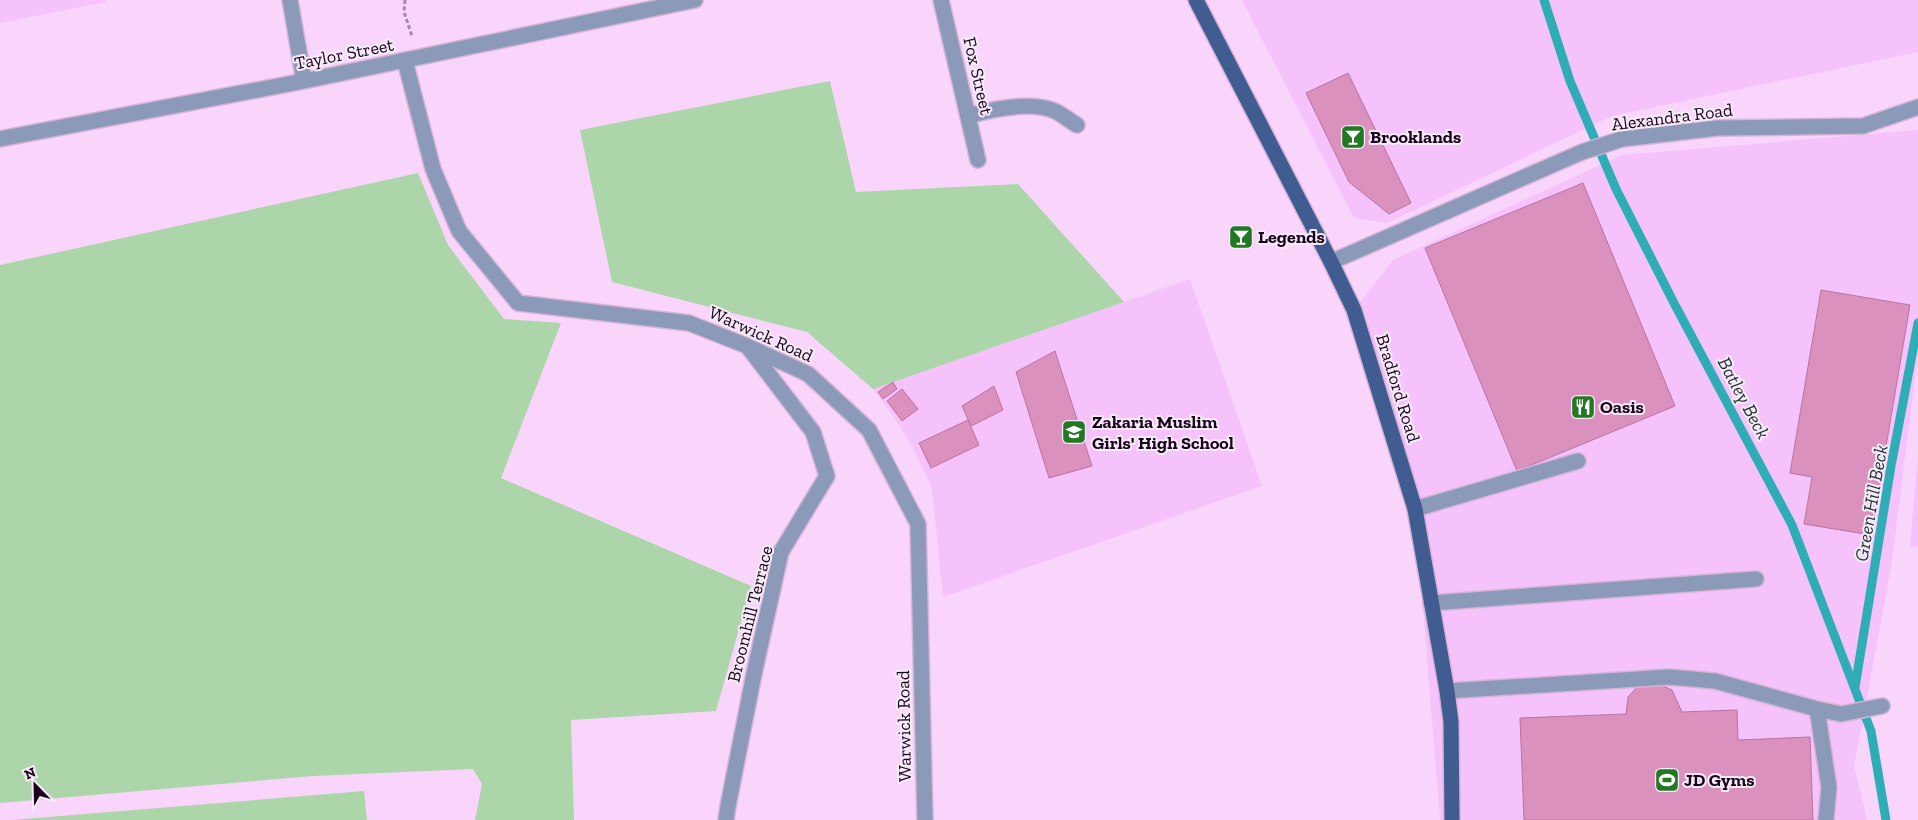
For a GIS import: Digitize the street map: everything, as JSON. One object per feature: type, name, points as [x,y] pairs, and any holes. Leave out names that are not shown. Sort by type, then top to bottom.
[{"type":"main road","name":"Bradford Road","points":[[1196,0],[1332,262],[1354,310],[1415,509],[1451,722],[1452,820]]},
{"type":"street","points":[[290,0],[304,81]]},
{"type":"street","name":"Taylor Street","points":[[0,140],[304,81],[695,0]]},
{"type":"street","name":"Fox Street","points":[[941,0],[978,160]]},
{"type":"street","name":"Warwick Road","points":[[412,59],[433,169],[459,231],[518,303],[689,323],[747,346],[808,374],[869,430],[918,524],[925,820]]},
{"type":"street","points":[[968,116],[986,111],[1034,105],[1056,111],[1077,125]]},
{"type":"street","name":"Alexandra Road","points":[[1332,262],[1582,152],[1622,139],[1718,128],[1863,126],[1918,107]]},
{"type":"street","name":"Broomhill Terrace","points":[[727,813],[754,674],[781,552],[827,476],[813,432],[747,346]]},
{"type":"street","points":[[1415,509],[1578,461]]},
{"type":"street","points":[[1431,603],[1756,579]]},
{"type":"street","points":[[1447,691],[1669,677],[1715,681],[1841,714],[1882,706]]},
{"type":"street","points":[[1817,709],[1829,787],[1826,820]]},
{"type":"path","points":[[406,0],[404,12],[412,59]]},
{"type":"shaded area","points":[[0,0],[106,0],[106,2],[0,23]]},
{"type":"shaded area","points":[[1242,0],[1918,0],[1918,52],[1612,116],[1387,223],[1354,218]]},
{"type":"shaded area","points":[[1918,130],[1918,354],[1891,568],[1854,766],[1867,820],[1440,820],[1415,509],[1354,310],[1393,260],[1622,155]]},
{"type":"shaded area","name":"Zakaria Muslim Girls' High School","points":[[1190,279],[1262,486],[943,597],[932,488],[912,446],[873,389]]},
{"type":"shaded area","points":[[1918,456],[1918,547],[1910,546]]},
{"type":"green space","points":[[830,81],[856,192],[1018,184],[1124,302],[873,389],[807,332],[612,282],[580,130]]},
{"type":"green space","points":[[418,173],[448,245],[504,319],[561,323],[501,478],[751,586],[716,711],[571,720],[574,820],[475,820],[482,784],[473,769],[313,776],[0,803],[0,265]]},
{"type":"green space","points":[[364,791],[367,820],[12,820]]},
{"type":"building","name":"Brooklands","points":[[1348,73],[1411,203],[1389,214],[1349,182],[1306,93]]},
{"type":"building","points":[[1583,183],[1675,406],[1517,471],[1425,248]]},
{"type":"building","points":[[1821,290],[1910,305],[1871,535],[1804,524],[1812,477],[1790,473]]},
{"type":"building","points":[[1055,351],[1092,466],[1049,478],[1016,372]]},
{"type":"building","points":[[893,382],[897,389],[883,399],[878,392]]},
{"type":"building","points":[[994,386],[1003,410],[971,426],[962,406]]},
{"type":"building","points":[[902,389],[918,409],[902,421],[887,401]]},
{"type":"building","points":[[968,420],[979,445],[931,468],[919,443]]},
{"type":"building","name":"JD Gyms","points":[[1654,682],[1672,690],[1682,712],[1737,710],[1738,740],[1810,737],[1813,820],[1524,820],[1520,718],[1626,714],[1628,697],[1639,685]]},
{"type":"waterway","name":"Batley Beck","points":[[1544,0],[1570,81],[1616,189],[1675,305],[1792,525],[1871,731],[1886,820]]},
{"type":"waterway","name":"Green Hill Beck","points":[[1855,687],[1891,466],[1918,323]]},
{"type":"place","name":"Brooklands","points":[[1353,137]]},
{"type":"place","name":"Legends","points":[[1241,237]]},
{"type":"place","name":"Oasis","points":[[1583,407]]},
{"type":"place","name":"Zakaria Muslim Girls' High School","points":[[1074,432]]},
{"type":"place","name":"JD Gyms","points":[[1667,780]]}]
